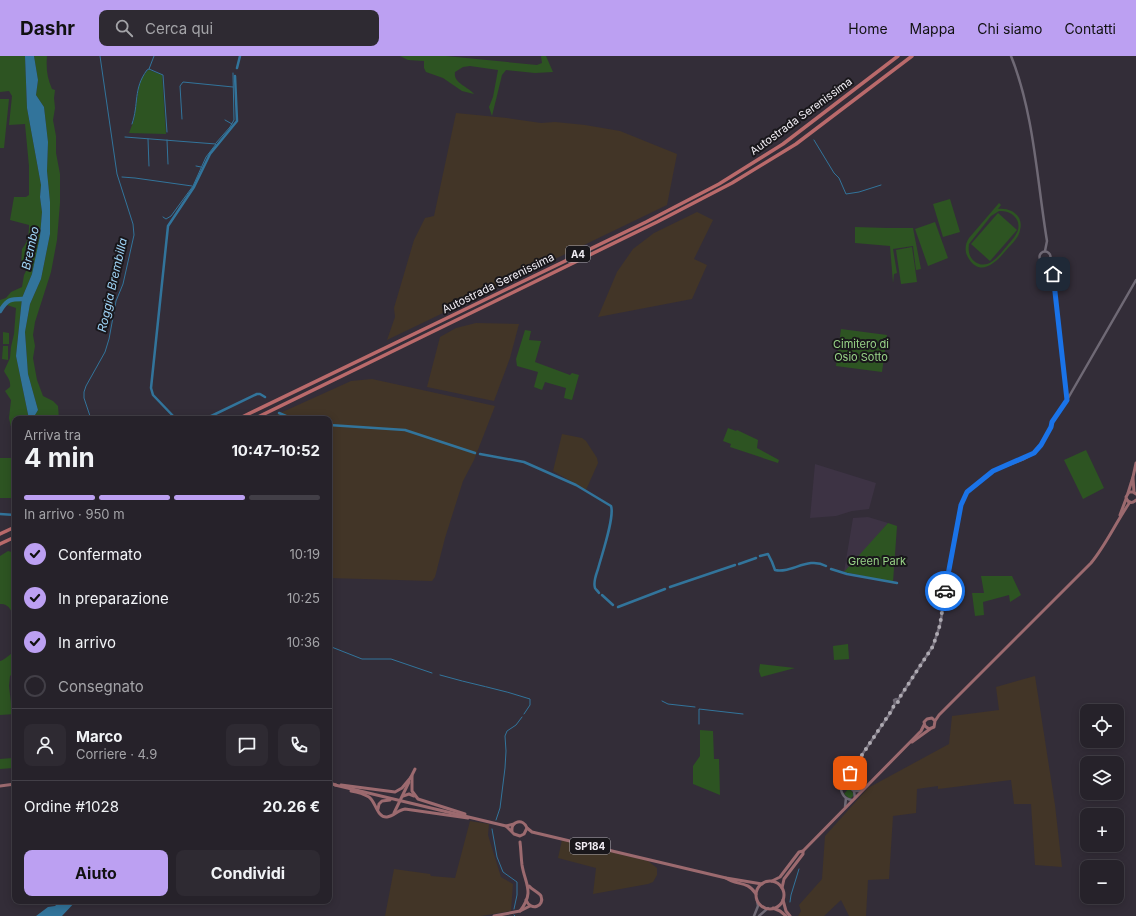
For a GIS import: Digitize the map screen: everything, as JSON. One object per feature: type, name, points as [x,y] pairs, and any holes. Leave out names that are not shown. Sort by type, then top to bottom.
[{"type":"highway","name":"Autostrada Serenissima","points":[[244,416],[646,222],[719,184],[783,144],[898,56]]},
{"type":"highway","name":"Autostrada Serenissima","points":[[260,416],[732,184],[796,144],[912,56]]},
{"type":"highway","points":[[0,534],[12,528]]},
{"type":"highway","points":[[0,544],[12,538]]},
{"type":"main road","points":[[909,744],[935,727],[935,721],[939,715],[1096,558],[1119,518],[1133,477],[1136,463]]},
{"type":"main road","points":[[1128,493],[1131,491],[1135,493],[1133,477]]},
{"type":"main road","points":[[1119,518],[1134,502],[1126,499]]},
{"type":"main road","points":[[786,916],[773,908],[762,906],[757,900],[756,894],[758,888],[762,884],[780,877],[799,852],[803,850],[923,729],[926,720],[939,715]]},
{"type":"main road","points":[[929,718],[935,721]]},
{"type":"main road","points":[[924,723],[926,727],[930,729]]},
{"type":"main road","points":[[393,814],[415,769]]},
{"type":"main road","points":[[335,785],[395,792],[402,788],[412,776]]},
{"type":"main road","points":[[412,776],[412,787],[416,797]]},
{"type":"main road","points":[[0,786],[12,784]]},
{"type":"main road","points":[[332,784],[393,800]]},
{"type":"main road","points":[[340,786],[368,797],[374,802],[381,815],[385,817],[389,817],[401,810],[408,809],[479,819]]},
{"type":"main road","points":[[403,796],[409,794],[422,801],[479,819]]},
{"type":"main road","points":[[378,811],[379,804],[388,799],[433,808],[506,826],[512,831],[520,842],[522,866],[528,885],[528,894],[520,911]]},
{"type":"main road","name":"SP184","points":[[514,824],[517,821],[522,822],[532,832],[726,878],[762,884]]},
{"type":"main road","points":[[506,826],[514,824]]},
{"type":"main road","points":[[512,831],[514,824]]},
{"type":"main road","points":[[520,842],[527,828]]},
{"type":"main road","name":"SP184","points":[[516,836],[532,832]]},
{"type":"main road","points":[[782,888],[784,879],[802,854],[803,850]]},
{"type":"main road","name":"SP184","points":[[726,878],[750,886],[756,894]]},
{"type":"main road","points":[[772,881],[778,883],[782,888],[784,895],[784,907],[790,916]]},
{"type":"main road","points":[[494,916],[520,911],[530,906],[537,906],[542,898],[528,885]]},
{"type":"main road","points":[[528,894],[535,891]]},
{"type":"main road","points":[[773,908],[778,906],[783,899]]},
{"type":"main road","points":[[526,900],[530,906]]},
{"type":"street","points":[[1011,56],[1023,92],[1033,147],[1047,242],[1044,251],[1040,254],[1040,258],[1043,262],[1047,262],[1053,274],[1067,400]]},
{"type":"street","points":[[1044,251],[1049,253],[1050,256],[1047,262]]},
{"type":"street","points":[[854,791],[853,799],[846,798],[841,794],[840,787],[892,710],[895,703],[898,703],[898,700],[933,646],[940,625],[952,546],[961,505],[967,492],[993,471],[1034,453],[1041,445],[1051,427],[1052,422],[1067,400],[1136,280]]},
{"type":"street","points":[[850,773],[848,786],[854,791],[859,791],[867,786]]},
{"type":"street","points":[[845,807],[846,798]]},
{"type":"street","points":[[754,916],[758,906],[757,900]]},
{"type":"street","points":[[759,916],[768,908]]},
{"type":"shaded area","points":[[456,113],[541,123],[555,122],[585,125],[620,131],[677,154],[667,205],[387,340],[395,317],[394,308],[414,240],[425,218],[434,216]]},
{"type":"shaded area","points":[[697,212],[713,220],[694,259],[707,265],[692,299],[598,317],[617,272],[633,249],[654,233]]},
{"type":"shaded area","points":[[476,323],[519,324],[510,358],[494,401],[427,387],[440,337],[456,328]]},
{"type":"shaded area","points":[[372,379],[495,406],[474,460],[463,481],[445,538],[435,577],[432,581],[332,578],[332,416],[274,416],[351,381]]},
{"type":"shaded area","points":[[562,434],[582,438],[586,441],[597,458],[598,463],[586,490],[553,471]]},
{"type":"shaded area","points":[[815,464],[876,483],[869,509],[852,511],[836,516],[810,518]]},
{"type":"shaded area","points":[[868,517],[888,523],[865,551],[844,572],[853,518]]},
{"type":"shaded area","points":[[1035,676],[1055,805],[1062,867],[1035,865],[1031,804],[1014,804],[1011,780],[938,789],[938,786],[917,789],[916,813],[893,816],[889,879],[868,880],[866,916],[849,916],[841,900],[824,916],[798,916],[801,911],[799,905],[822,879],[825,836],[868,788],[949,744],[952,716],[999,710],[996,687]]},
{"type":"shaded area","points":[[470,821],[489,824],[488,835],[501,877],[513,884],[511,911],[481,916],[385,916],[394,869],[430,874],[431,876],[455,878]]},
{"type":"shaded area","points":[[562,840],[648,861],[657,868],[657,875],[653,882],[648,884],[593,894],[596,868],[558,858]]},
{"type":"green space","points":[[0,56],[25,56],[27,108],[41,185],[40,197],[42,212],[40,236],[32,274],[22,298],[16,356],[28,416],[12,416],[12,452],[11,427],[9,418],[11,400],[5,391],[10,387],[10,385],[4,371],[10,358],[16,308],[7,305],[0,309],[0,300],[6,298],[11,292],[22,287],[24,275],[27,269],[21,266],[22,249],[28,238],[29,225],[10,220],[14,197],[26,197],[29,195],[29,166],[25,124],[9,125],[12,96],[9,91],[0,92]]},
{"type":"green space","points":[[34,56],[47,56],[48,77],[52,89],[55,90],[53,120],[56,136],[56,153],[60,174],[60,203],[57,240],[51,272],[35,322],[33,335],[35,346],[33,358],[37,380],[43,396],[53,401],[58,406],[59,416],[35,416],[38,410],[28,374],[25,332],[30,304],[41,279],[50,234],[50,202],[47,171],[48,142],[44,107],[36,95],[38,80]]},
{"type":"green space","points":[[400,56],[446,56],[537,65],[542,63],[541,56],[546,56],[553,72],[535,73],[506,70],[502,75],[492,116],[489,107],[493,97],[498,70],[470,66],[463,67],[455,72],[458,82],[474,94],[462,91],[443,78],[426,72],[424,68],[424,61],[408,60]]},
{"type":"green space","points":[[149,70],[162,75],[166,134],[129,133],[134,120],[141,80]]},
{"type":"green space","points":[[0,99],[9,99],[4,148],[0,148]]},
{"type":"green space","points":[[950,199],[960,232],[943,237],[933,204]]},
{"type":"green space","points":[[999,203],[1001,205],[998,209],[1007,209],[1012,211],[1020,221],[1021,225],[1016,240],[995,262],[985,267],[974,265],[967,256],[966,248],[969,238]],"holes":[[[999,211],[1011,213],[1016,218],[1018,222],[1018,230],[997,258],[984,265],[979,264],[971,258],[969,244],[991,216]]]},
{"type":"green space","points":[[998,213],[1017,230],[990,261],[971,244]]},
{"type":"green space","points":[[935,222],[948,258],[928,266],[915,229]]},
{"type":"green space","points":[[855,227],[913,228],[921,269],[916,270],[913,246],[893,249],[897,273],[894,274],[893,283],[890,246],[855,243]]},
{"type":"green space","points":[[912,247],[917,282],[901,284],[896,250]]},
{"type":"green space","name":"Cimitero di Osio Sotto","points":[[841,329],[887,335],[882,372],[836,366]]},
{"type":"green space","points":[[525,330],[531,331],[529,340],[541,341],[535,362],[570,375],[572,373],[579,375],[572,400],[564,398],[566,388],[545,382],[542,390],[534,387],[538,372],[517,366],[516,359]]},
{"type":"green space","points":[[3,332],[9,333],[9,344],[3,344]]},
{"type":"green space","points":[[3,346],[8,346],[8,360],[2,359]]},
{"type":"green space","points":[[728,428],[737,430],[758,440],[757,448],[779,460],[778,463],[730,447],[731,444],[723,441]]},
{"type":"green space","points":[[1086,450],[1104,488],[1083,499],[1064,460]]},
{"type":"green space","points":[[0,458],[12,458],[12,498],[0,498]]},
{"type":"green space","name":"Green Park","points":[[888,523],[897,526],[893,582],[844,572]]},
{"type":"green space","points":[[8,551],[12,552],[12,614],[9,607],[4,604],[0,604],[0,556]]},
{"type":"green space","points":[[981,576],[1012,576],[1021,595],[1010,602],[1009,595],[983,602],[984,615],[975,616],[972,593],[984,593]]},
{"type":"green space","points":[[848,644],[849,659],[834,660],[833,646]]},
{"type":"green space","points":[[11,654],[12,674],[10,676],[9,686],[12,714],[0,715],[0,661]]},
{"type":"green space","points":[[760,664],[795,668],[761,677],[759,671]]},
{"type":"green space","points":[[700,730],[713,731],[714,759],[719,759],[720,795],[693,784],[693,766],[700,756]]},
{"type":"green space","points":[[12,758],[12,768],[0,769],[0,759]]},
{"type":"green space","points":[[849,788],[853,793],[853,796],[850,799],[844,794]]},
{"type":"water","points":[[25,56],[34,56],[38,80],[36,95],[44,107],[48,142],[47,171],[50,202],[50,234],[41,279],[30,304],[25,332],[28,374],[38,410],[35,416],[28,416],[16,356],[22,298],[32,274],[40,236],[42,212],[40,197],[41,185],[27,108]]},
{"type":"water","points":[[57,904],[73,904],[62,916],[36,916],[48,907],[55,906]]},
{"type":"waterway","name":"Roggia Brembilla","points":[[90,416],[84,398],[84,392],[105,352],[116,301],[123,284],[134,235],[133,224],[117,174],[100,56]]},
{"type":"waterway","points":[[154,56],[149,69],[163,75],[167,132]]},
{"type":"waterway","name":"Roggia Brembilla","points":[[237,68],[240,56]]},
{"type":"waterway","points":[[132,124],[138,90],[143,77],[149,69]]},
{"type":"waterway","name":"Roggia Brembilla","points":[[216,143],[234,120],[233,73]]},
{"type":"waterway","name":"Roggia Brembilla","points":[[173,416],[153,395],[151,388],[168,226],[194,187],[210,154],[237,121],[235,76]]},
{"type":"waterway","points":[[182,119],[180,86],[183,82],[233,87]]},
{"type":"waterway","points":[[225,120],[232,124]]},
{"type":"waterway","name":"Roggia Brembilla","points":[[125,137],[216,144],[206,157],[193,186],[171,216],[166,219],[163,217]]},
{"type":"waterway","points":[[148,139],[149,166]]},
{"type":"waterway","points":[[167,140],[168,164]]},
{"type":"waterway","points":[[814,140],[834,173],[839,178],[846,194],[859,192],[881,185]]},
{"type":"waterway","points":[[196,166],[201,167]]},
{"type":"waterway","points":[[122,177],[192,186]]},
{"type":"waterway","points":[[0,311],[10,300],[26,299]]},
{"type":"waterway","name":"Roggia Brembilla","points":[[211,416],[257,394],[265,397]]},
{"type":"waterway","name":"Roggia Brembilla","points":[[279,413],[286,416]]},
{"type":"waterway","name":"Roggia Brembilla","points":[[332,425],[405,430],[475,453]]},
{"type":"waterway","name":"Roggia Brembilla","points":[[480,454],[524,462],[576,485],[611,506],[611,519],[594,586],[599,593]]},
{"type":"waterway","points":[[0,514],[12,515]]},
{"type":"waterway","name":"Roggia Brembilla","points":[[760,556],[768,554],[775,570],[781,571],[813,563],[819,563],[826,566]]},
{"type":"waterway","name":"Roggia Brembilla","points":[[739,564],[756,558]]},
{"type":"waterway","name":"Roggia Brembilla","points":[[670,587],[735,565]]},
{"type":"waterway","name":"Roggia Brembilla","points":[[831,569],[847,574],[897,583]]},
{"type":"waterway","name":"Roggia Brembilla","points":[[618,607],[665,589]]},
{"type":"waterway","name":"Roggia Brembilla","points":[[602,595],[613,605]]},
{"type":"waterway","name":"Roggia Brembilla","points":[[332,647],[362,659],[391,659],[432,673]]},
{"type":"waterway","name":"Roggia Brembilla","points":[[440,675],[530,699],[530,705],[524,714]]},
{"type":"waterway","points":[[662,701],[668,704],[695,707]]},
{"type":"waterway","points":[[699,724],[699,709],[743,714]]},
{"type":"waterway","name":"Roggia Brembilla","points":[[496,820],[500,808],[505,768],[505,736],[507,731],[516,725],[522,717]]},
{"type":"waterway","name":"Roggia Brembilla","points":[[492,829],[497,857],[503,872],[517,882],[517,895],[514,909]]},
{"type":"waterway","points":[[790,902],[799,869]]},
{"type":"way so far","points":[[850,773],[892,710],[895,703],[898,702],[933,646],[940,625],[945,591]]},
{"type":"route","points":[[945,591],[952,546],[955,540],[961,505],[967,492],[993,471],[1024,459],[1034,453],[1041,445],[1051,427],[1052,422],[1067,400],[1053,274]]},
{"type":"water label","name":"Brembo","points":[[30,248]]}]
